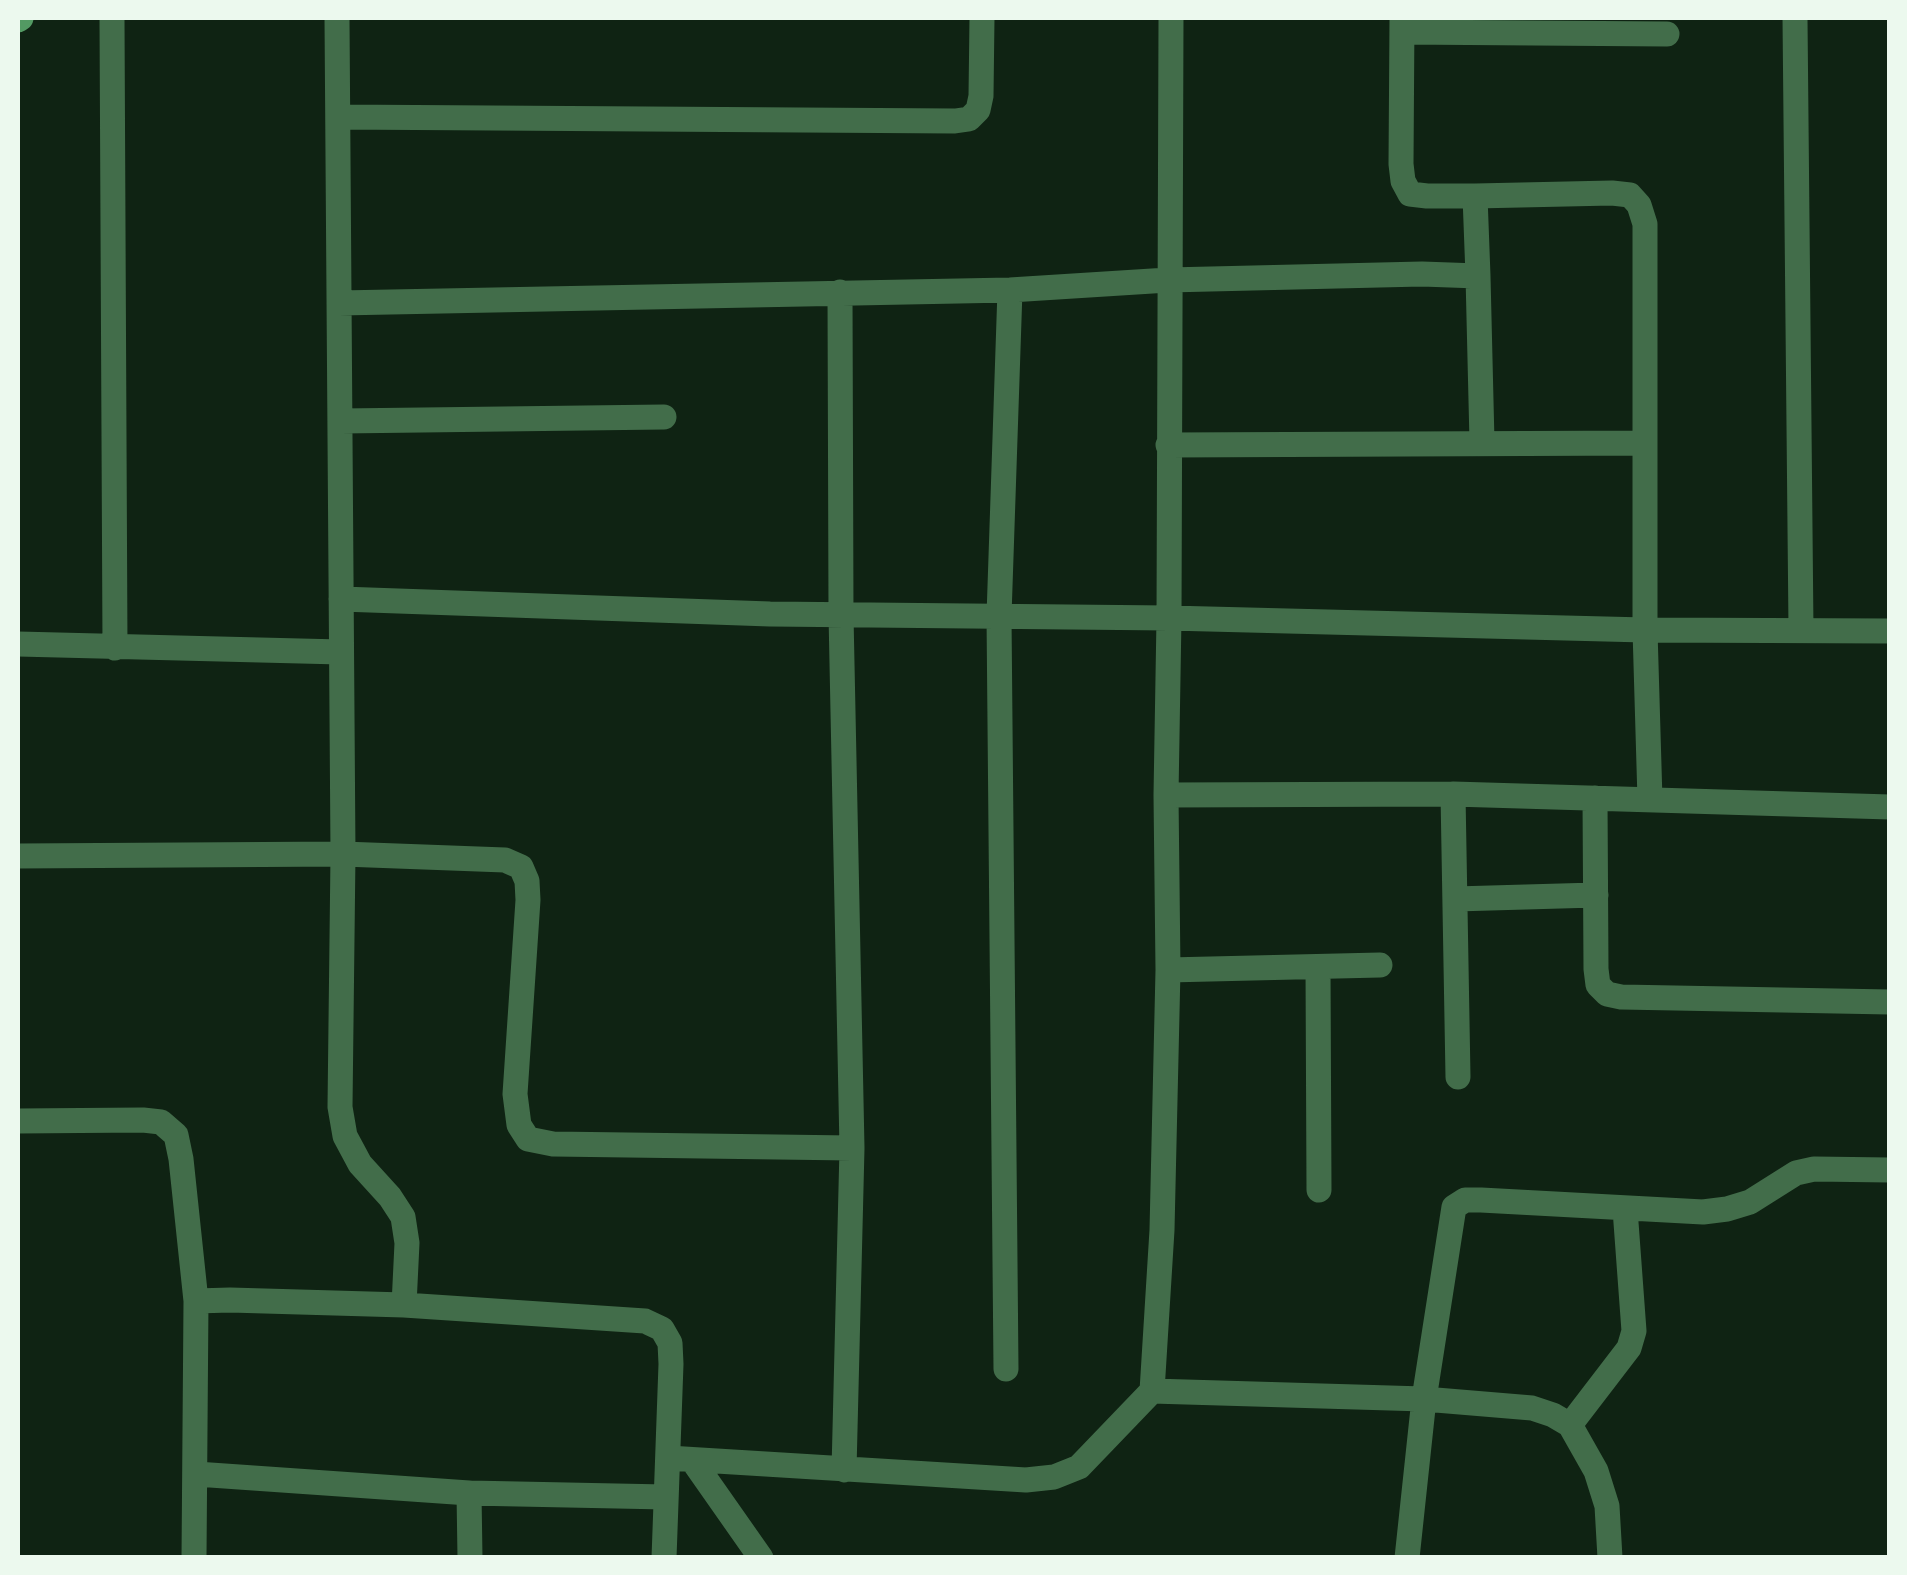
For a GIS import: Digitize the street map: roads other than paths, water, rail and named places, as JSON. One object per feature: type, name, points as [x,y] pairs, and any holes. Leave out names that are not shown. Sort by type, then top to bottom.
[{"type":"street","points":[[112,18],[115,648]]},
{"type":"street","points":[[337,18],[340,1107],[345,1136],[360,1164],[390,1197],[402,1217],[407,1243],[404,1305]]},
{"type":"street","points":[[338,116],[969,119],[978,110],[981,96],[982,18]]},
{"type":"street","points":[[680,1460],[1026,1480],[1054,1477],[1079,1467],[1152,1390],[1162,1230],[1168,970],[1171,18]]},
{"type":"street","points":[[1795,18],[1801,629]]},
{"type":"street","points":[[1650,800],[1645,630],[1645,224],[1639,204],[1630,194],[1612,193],[1410,194],[1400,164],[1402,25],[1667,34]]},
{"type":"street","points":[[1476,196],[1482,442]]},
{"type":"street","points":[[339,304],[1010,290],[1168,280],[1478,276]]},
{"type":"street","points":[[1006,1369],[998,616],[1010,290]]},
{"type":"street","points":[[840,292],[841,615],[852,1148],[844,1470]]},
{"type":"street","points":[[341,421],[664,417]]},
{"type":"street","points":[[1168,444],[1645,442]]},
{"type":"street","points":[[341,598],[770,614],[1890,631]]},
{"type":"street","points":[[18,644],[341,652]]},
{"type":"street","points":[[1166,795],[1453,794],[1890,807]]},
{"type":"street","points":[[1453,794],[1458,1076]]},
{"type":"street","points":[[1595,798],[1598,985],[1607,994],[1890,1002]]},
{"type":"street","points":[[18,856],[342,854],[505,860],[520,867],[527,881],[516,1094],[520,1125],[528,1139],[554,1144],[852,1148]]},
{"type":"street","points":[[1455,899],[1596,895]]},
{"type":"street","points":[[1168,970],[1380,965]]},
{"type":"street","points":[[1318,967],[1320,1190]]},
{"type":"street","points":[[18,1121],[143,1120],[160,1122],[176,1135],[196,1301],[194,1558]]},
{"type":"street","points":[[1407,1558],[1424,1399],[1454,1207],[1464,1200],[1481,1200],[1683,1212],[1727,1209],[1750,1202],[1796,1173],[1890,1170]]},
{"type":"street","points":[[1570,1426],[1629,1348],[1634,1331],[1625,1209]]},
{"type":"street","points":[[196,1301],[404,1305],[645,1320],[662,1330],[670,1343],[680,1460],[666,1497],[664,1558]]},
{"type":"street","points":[[1152,1390],[1424,1399],[1532,1408],[1570,1426],[1596,1471],[1607,1506],[1610,1558]]},
{"type":"street","points":[[680,1460],[761,1558]]},
{"type":"street","points":[[196,1474],[469,1494],[666,1497]]},
{"type":"street","points":[[469,1494],[470,1558]]}]
